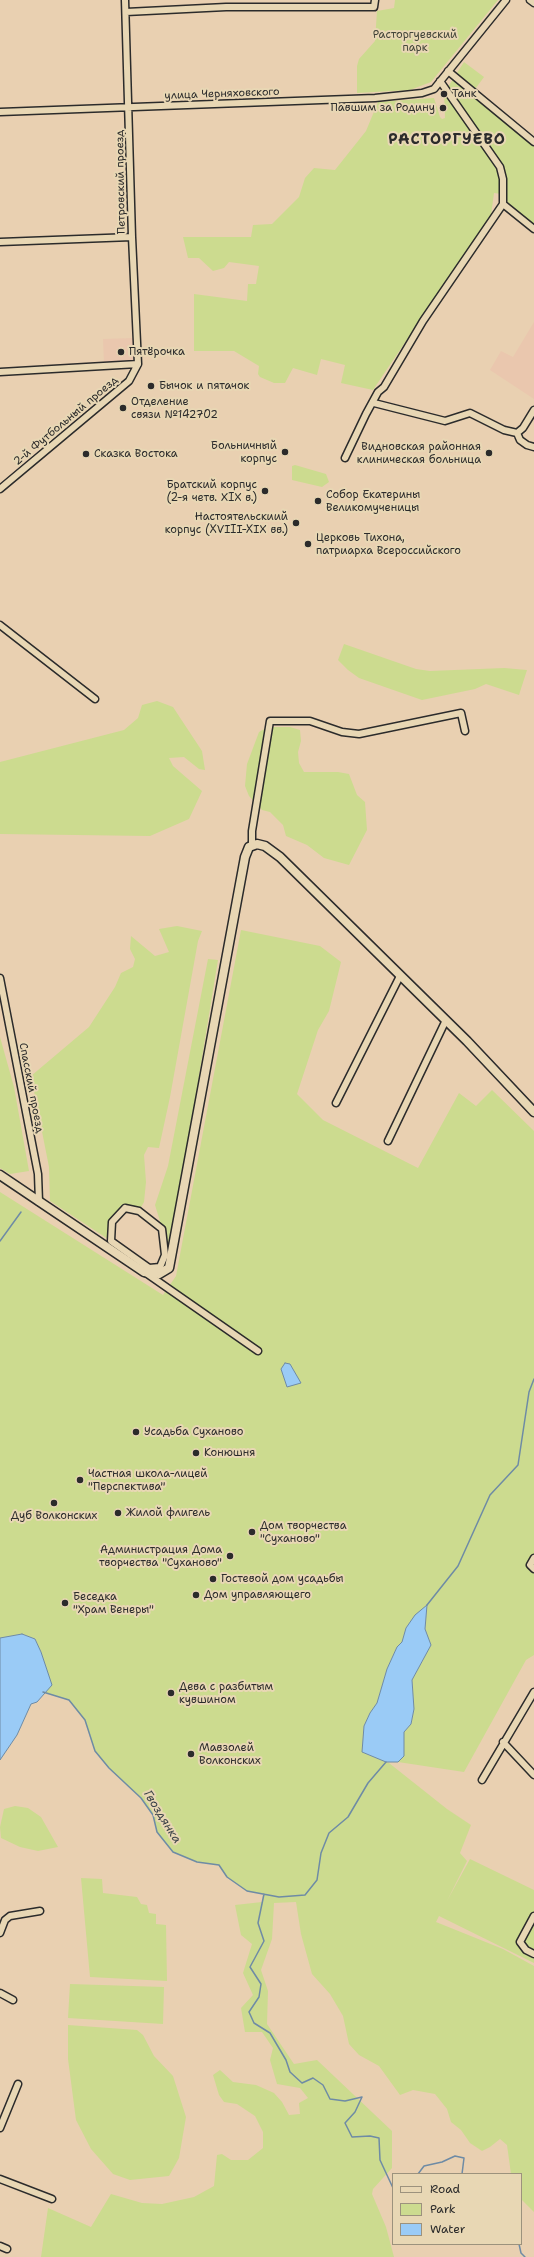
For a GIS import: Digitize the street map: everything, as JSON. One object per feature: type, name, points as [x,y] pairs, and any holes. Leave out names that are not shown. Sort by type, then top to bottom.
[{"type":"main road","points":[[0,1175],[144,1272],[159,1274],[169,1268],[236,912],[242,872],[247,851],[252,845],[265,846],[272,850],[446,1020],[534,1112]]},
{"type":"street","name":"Петровский проезд","points":[[125,0],[132,237],[138,364]]},
{"type":"street","points":[[126,12],[226,8],[374,7],[375,0]]},
{"type":"street","name":"улица Черняховского","points":[[0,112],[403,96],[434,89],[506,0]]},
{"type":"street","points":[[530,0],[534,3]]},
{"type":"street","points":[[448,71],[534,142]]},
{"type":"street","points":[[345,458],[366,414],[424,321],[503,204],[503,179],[500,167],[440,81]]},
{"type":"street","points":[[503,204],[534,229]]},
{"type":"street","points":[[0,242],[132,237]]},
{"type":"street","points":[[0,372],[138,364]]},
{"type":"street","name":"2-й Футбольный проезд","points":[[0,489],[129,381],[138,364]]},
{"type":"street","points":[[374,403],[445,421],[470,413],[504,430],[517,433]]},
{"type":"street","points":[[517,433],[523,428],[534,410]]},
{"type":"street","points":[[517,433],[520,440],[527,445],[534,447]]},
{"type":"street","points":[[0,625],[95,699]]},
{"type":"street","points":[[252,845],[252,831],[270,721],[310,721],[342,732],[359,734],[461,713],[465,731]]},
{"type":"street","points":[[336,1103],[400,976]]},
{"type":"street","name":"Спасский проезд","points":[[0,978],[38,1174],[39,1202]]},
{"type":"street","points":[[388,1141],[446,1020]]},
{"type":"street","points":[[125,1208],[139,1211],[162,1229],[165,1255],[160,1267],[149,1268],[111,1241],[112,1222],[125,1208]]},
{"type":"street","points":[[144,1272],[258,1351]]},
{"type":"street","points":[[534,1558],[530,1565],[534,1569]]},
{"type":"street","points":[[482,1780],[503,1742],[534,1692]]},
{"type":"street","points":[[528,1702],[534,1707]]},
{"type":"street","points":[[503,1742],[534,1775]]},
{"type":"street","points":[[0,1933],[6,1920],[10,1916],[40,1911]]},
{"type":"street","points":[[534,1916],[520,1942],[526,1950],[534,1954]]},
{"type":"street","points":[[0,1993],[13,2000]]},
{"type":"street","points":[[0,2128],[18,2084]]},
{"type":"street","points":[[0,2179],[52,2199]]},
{"type":"street","points":[[0,2246],[7,2249]]},
{"type":"shaded area","points":[[534,322],[534,399],[490,370],[501,351],[513,357]]},
{"type":"shaded area","points":[[133,338],[135,363],[104,364],[103,339]]},
{"type":"green space","name":"Расторгуевский парк","points":[[395,0],[498,0],[431,82],[410,90],[357,93],[357,66],[359,59],[375,41],[377,11],[394,8]]},
{"type":"green space","points":[[464,62],[484,77],[473,92],[534,139],[534,231],[517,215],[502,194],[494,193],[491,215],[373,390],[341,383],[345,365],[321,359],[317,375],[293,368],[285,383],[274,383],[260,377],[258,374],[259,366],[234,351],[194,351],[194,294],[247,301],[248,284],[256,284],[259,266],[229,262],[224,268],[213,271],[199,258],[188,258],[183,237],[251,237],[253,225],[272,224],[299,197],[305,178],[314,168],[335,170],[366,131],[378,102],[434,98],[440,117],[442,119],[445,118],[444,93]]},
{"type":"green space","points":[[295,465],[326,474],[329,482],[322,487],[292,480],[292,466]]},
{"type":"green space","points":[[344,644],[416,669],[430,671],[504,668],[527,670],[519,695],[486,684],[475,689],[422,700],[359,678],[338,660]]},
{"type":"green space","points":[[157,701],[173,707],[202,751],[205,770],[199,769],[184,757],[169,758],[173,766],[202,791],[189,819],[150,836],[0,834],[0,762],[124,730],[138,718],[142,705]]},
{"type":"green space","points":[[268,727],[290,727],[300,730],[301,741],[298,752],[299,763],[304,772],[338,772],[349,774],[357,795],[365,802],[367,830],[349,865],[324,858],[307,845],[286,836],[283,825],[270,812],[262,810],[249,796],[245,786],[247,764],[259,732]]},
{"type":"green space","points":[[177,926],[202,931],[198,941],[170,1097],[159,1148],[148,1147],[144,1155],[146,1182],[144,1202],[139,1211],[125,1208],[112,1222],[111,1241],[50,1201],[49,1167],[31,1076],[89,1027],[115,987],[121,973],[133,967],[135,959],[130,949],[131,936],[155,956],[169,952],[159,929]]},
{"type":"green space","points":[[241,930],[320,946],[341,962],[329,1011],[318,1030],[297,1094],[323,1120],[418,1168],[459,1093],[476,1106],[492,1090],[534,1131],[534,1655],[526,1660],[464,1772],[398,1762],[404,1756],[404,1732],[411,1724],[414,1709],[412,1680],[431,1645],[425,1629],[427,1605],[406,1628],[402,1642],[397,1647],[387,1669],[377,1703],[364,1726],[362,1752],[389,1763],[447,1809],[471,1825],[460,1853],[467,1861],[447,1901],[470,1859],[534,1890],[534,1963],[439,1916],[436,1922],[503,1949],[534,1966],[534,2212],[522,2200],[522,2173],[511,2173],[507,2145],[500,2139],[482,2151],[470,2143],[461,2130],[451,2122],[447,2109],[435,2094],[413,2090],[400,2095],[379,2066],[359,2055],[349,2044],[343,2016],[330,1994],[312,1974],[301,1934],[296,1902],[274,1903],[272,1939],[261,1970],[268,1991],[267,2024],[294,2064],[317,2060],[392,2131],[392,2168],[373,2189],[372,2194],[386,2227],[394,2257],[41,2257],[48,2208],[91,2227],[111,2194],[142,2203],[162,2204],[194,2197],[214,2186],[217,2155],[222,2154],[231,2160],[248,2160],[263,2148],[263,2132],[255,2116],[237,2104],[224,2102],[219,2095],[213,2075],[220,2070],[233,2082],[256,2085],[274,2093],[282,2102],[289,2115],[300,2114],[299,2103],[308,2098],[300,2088],[277,2084],[270,2060],[273,2048],[262,2032],[245,2032],[241,2008],[253,1995],[243,1973],[252,1944],[241,1935],[235,1905],[262,1902],[263,1894],[247,1891],[227,1877],[218,1865],[197,1862],[173,1852],[157,1832],[153,1815],[141,1798],[109,1768],[95,1751],[85,1721],[69,1700],[45,1693],[51,1685],[41,1652],[35,1639],[22,1634],[0,1638],[0,1192],[163,1295],[176,1276]]},
{"type":"green space","points":[[208,959],[218,960],[169,1259],[165,1255],[164,1234],[155,1205],[168,1166]]},
{"type":"green space","points":[[0,1037],[14,1087],[29,1171],[10,1174],[0,1168]]},
{"type":"green space","points":[[15,1806],[28,1808],[41,1817],[58,1847],[38,1851],[20,1847],[1,1838],[0,1827],[4,1809]]},
{"type":"green space","points":[[81,1878],[102,1879],[103,1893],[137,1897],[141,1904],[147,1905],[149,1913],[156,1914],[156,1924],[166,1925],[167,1981],[90,1977]]},
{"type":"green space","points":[[70,1984],[164,1987],[163,2024],[68,2018]]},
{"type":"green space","points":[[68,2025],[137,2030],[143,2035],[154,2056],[173,2076],[186,2117],[179,2158],[169,2176],[130,2180],[113,2174],[91,2149],[76,2120],[68,2059]]},
{"type":"water","points":[[285,1363],[290,1364],[301,1383],[287,1387],[281,1369]]},
{"type":"water","points":[[427,1605],[425,1629],[431,1645],[412,1680],[414,1709],[411,1724],[404,1732],[404,1756],[398,1762],[386,1762],[362,1752],[364,1726],[377,1703],[387,1669],[397,1647],[402,1642],[406,1628],[415,1615]]},
{"type":"water","points":[[22,1634],[35,1639],[52,1685],[37,1702],[31,1704],[17,1735],[0,1760],[0,1638]]},
{"type":"waterway","points":[[0,1241],[21,1212]]},
{"type":"waterway","points":[[427,1605],[458,1566],[490,1495],[518,1465],[529,1392],[534,1379]]},
{"type":"waterway","name":"Гвоздянка","points":[[43,1692],[69,1700],[85,1720],[95,1751],[109,1768],[141,1798],[153,1815],[157,1832],[173,1852],[197,1862],[219,1865],[227,1877],[247,1891],[279,1897],[305,1895],[317,1880],[321,1853],[329,1833],[348,1817],[368,1783],[386,1762]]},
{"type":"waterway","name":"Гвоздянка","points":[[264,1894],[258,1923],[264,1941],[250,1967],[261,1984],[259,1997],[249,2012],[254,2023],[270,2033],[286,2060],[290,2072],[302,2083],[313,2078],[323,2085],[330,2099],[345,2101],[362,2097],[355,2112],[345,2123],[352,2137],[370,2136],[379,2138],[380,2160],[392,2186]]},
{"type":"waterway","name":"Гвоздянка","points":[[419,2173],[424,2166],[442,2162],[455,2156],[464,2158],[462,2173]]},
{"type":"waterway","name":"Гвоздянка","points":[[519,2245],[521,2253],[525,2257]]},
{"type":"place","name":"Танк","points":[[444,94]]},
{"type":"place","name":"Павшим за Родину","points":[[443,108]]},
{"type":"place","name":"Пятёрочка","points":[[121,352]]},
{"type":"place","name":"Бычок и пятачок","points":[[151,386]]},
{"type":"place","name":"Отделение связи №142702","points":[[123,408]]},
{"type":"place","name":"Больничный корпус","points":[[285,452]]},
{"type":"place","name":"Видновская районная клиническая больница","points":[[489,453]]},
{"type":"place","name":"Сказка Востока","points":[[86,454]]},
{"type":"place","name":"Братский корпус (2-я четв. XIX в.)","points":[[265,491]]},
{"type":"place","name":"Собор Екатерины Великомученицы","points":[[318,501]]},
{"type":"place","name":"Настоятельскиий корпус (XVIII-XIX вв.)","points":[[296,523]]},
{"type":"place","name":"Церковь Тихона, патриарха Всероссийского","points":[[308,544]]},
{"type":"place","name":"Усадьба Суханово","points":[[136,1432]]},
{"type":"place","name":"Конюшня","points":[[196,1453]]},
{"type":"place","name":"Частная школа-лицей \"Перспектива\"","points":[[80,1480]]},
{"type":"place","name":"Дуб Волконских","points":[[54,1503]]},
{"type":"place","name":"Жилой флигель","points":[[118,1513]]},
{"type":"place","name":"Дом творчества \"Суханово\"","points":[[252,1532]]},
{"type":"place","name":"Администрация Дома творчества \"Суханово\"","points":[[230,1556]]},
{"type":"place","name":"Гостевой дом усадьбы","points":[[213,1579]]},
{"type":"place","name":"Дом управляющего","points":[[196,1595]]},
{"type":"place","name":"Беседка \"Храм Венеры\"","points":[[65,1603]]},
{"type":"place","name":"Дева с разбитым кувшином","points":[[171,1693]]},
{"type":"place","name":"Мавзолей Волконских","points":[[191,1754]]},
{"type":"district","name":"РАСТОРГУЕВО","points":[[447,140]]}]
